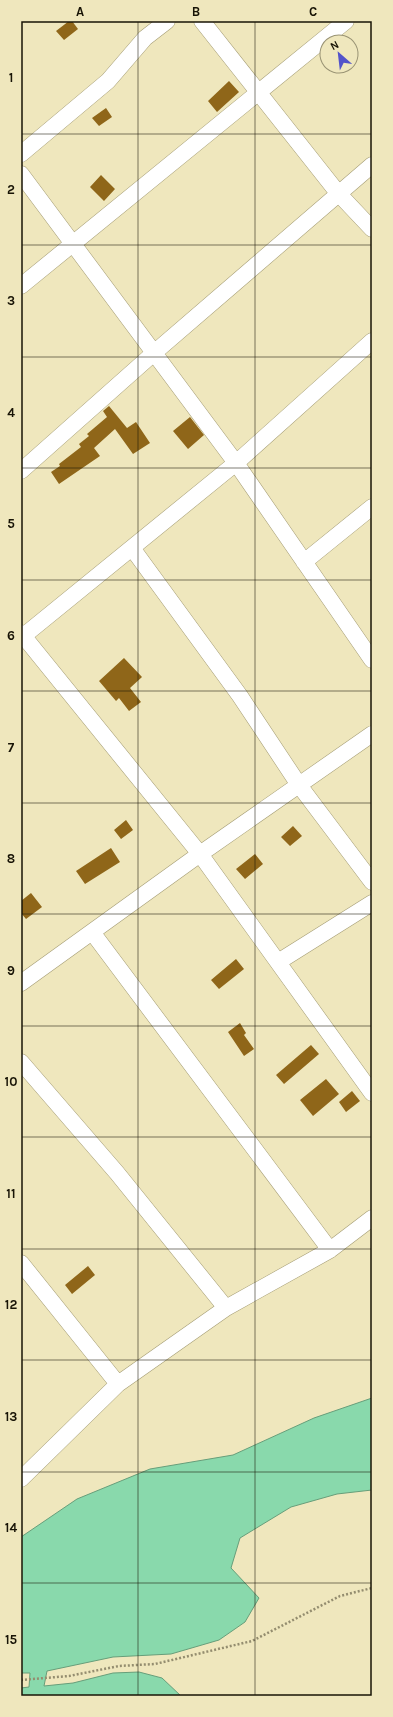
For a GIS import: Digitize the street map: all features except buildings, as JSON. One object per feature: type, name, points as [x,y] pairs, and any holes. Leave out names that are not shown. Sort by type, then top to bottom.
[{"type":"street","points":[[21,154],[108,81],[145,38],[167,21]]},
{"type":"street","points":[[202,21],[338,192],[372,230]]},
{"type":"street","points":[[21,286],[346,21]]},
{"type":"street","points":[[21,471],[338,192],[372,165]]},
{"type":"street","points":[[21,174],[155,352],[236,463],[372,660]]},
{"type":"street","points":[[372,341],[236,463],[22,636],[200,854],[372,1093]]},
{"type":"street","points":[[304,562],[372,507]]},
{"type":"street","points":[[132,548],[240,696],[299,785],[372,882]]},
{"type":"street","points":[[21,983],[200,854],[372,734]]},
{"type":"street","points":[[278,962],[372,903]]},
{"type":"street","points":[[92,932],[330,1250]]},
{"type":"street","points":[[21,1062],[117,1173],[226,1308]]},
{"type":"street","points":[[21,1479],[118,1384],[226,1308],[330,1250],[372,1218]]},
{"type":"street","points":[[21,1263],[118,1384]]},
{"type":"path","points":[[21,1680],[69,1676],[119,1666],[155,1664],[252,1641],[340,1596],[372,1588]]},
{"type":"shaded area","points":[[372,1398],[372,1490],[337,1494],[291,1507],[240,1538],[231,1568],[259,1598],[245,1622],[219,1640],[171,1654],[113,1657],[47,1671],[44,1686],[73,1683],[113,1673],[139,1672],[162,1678],[181,1696],[21,1696],[21,1688],[29,1687],[30,1673],[21,1673],[21,1537],[77,1499],[150,1469],[233,1455],[314,1418]]}]
